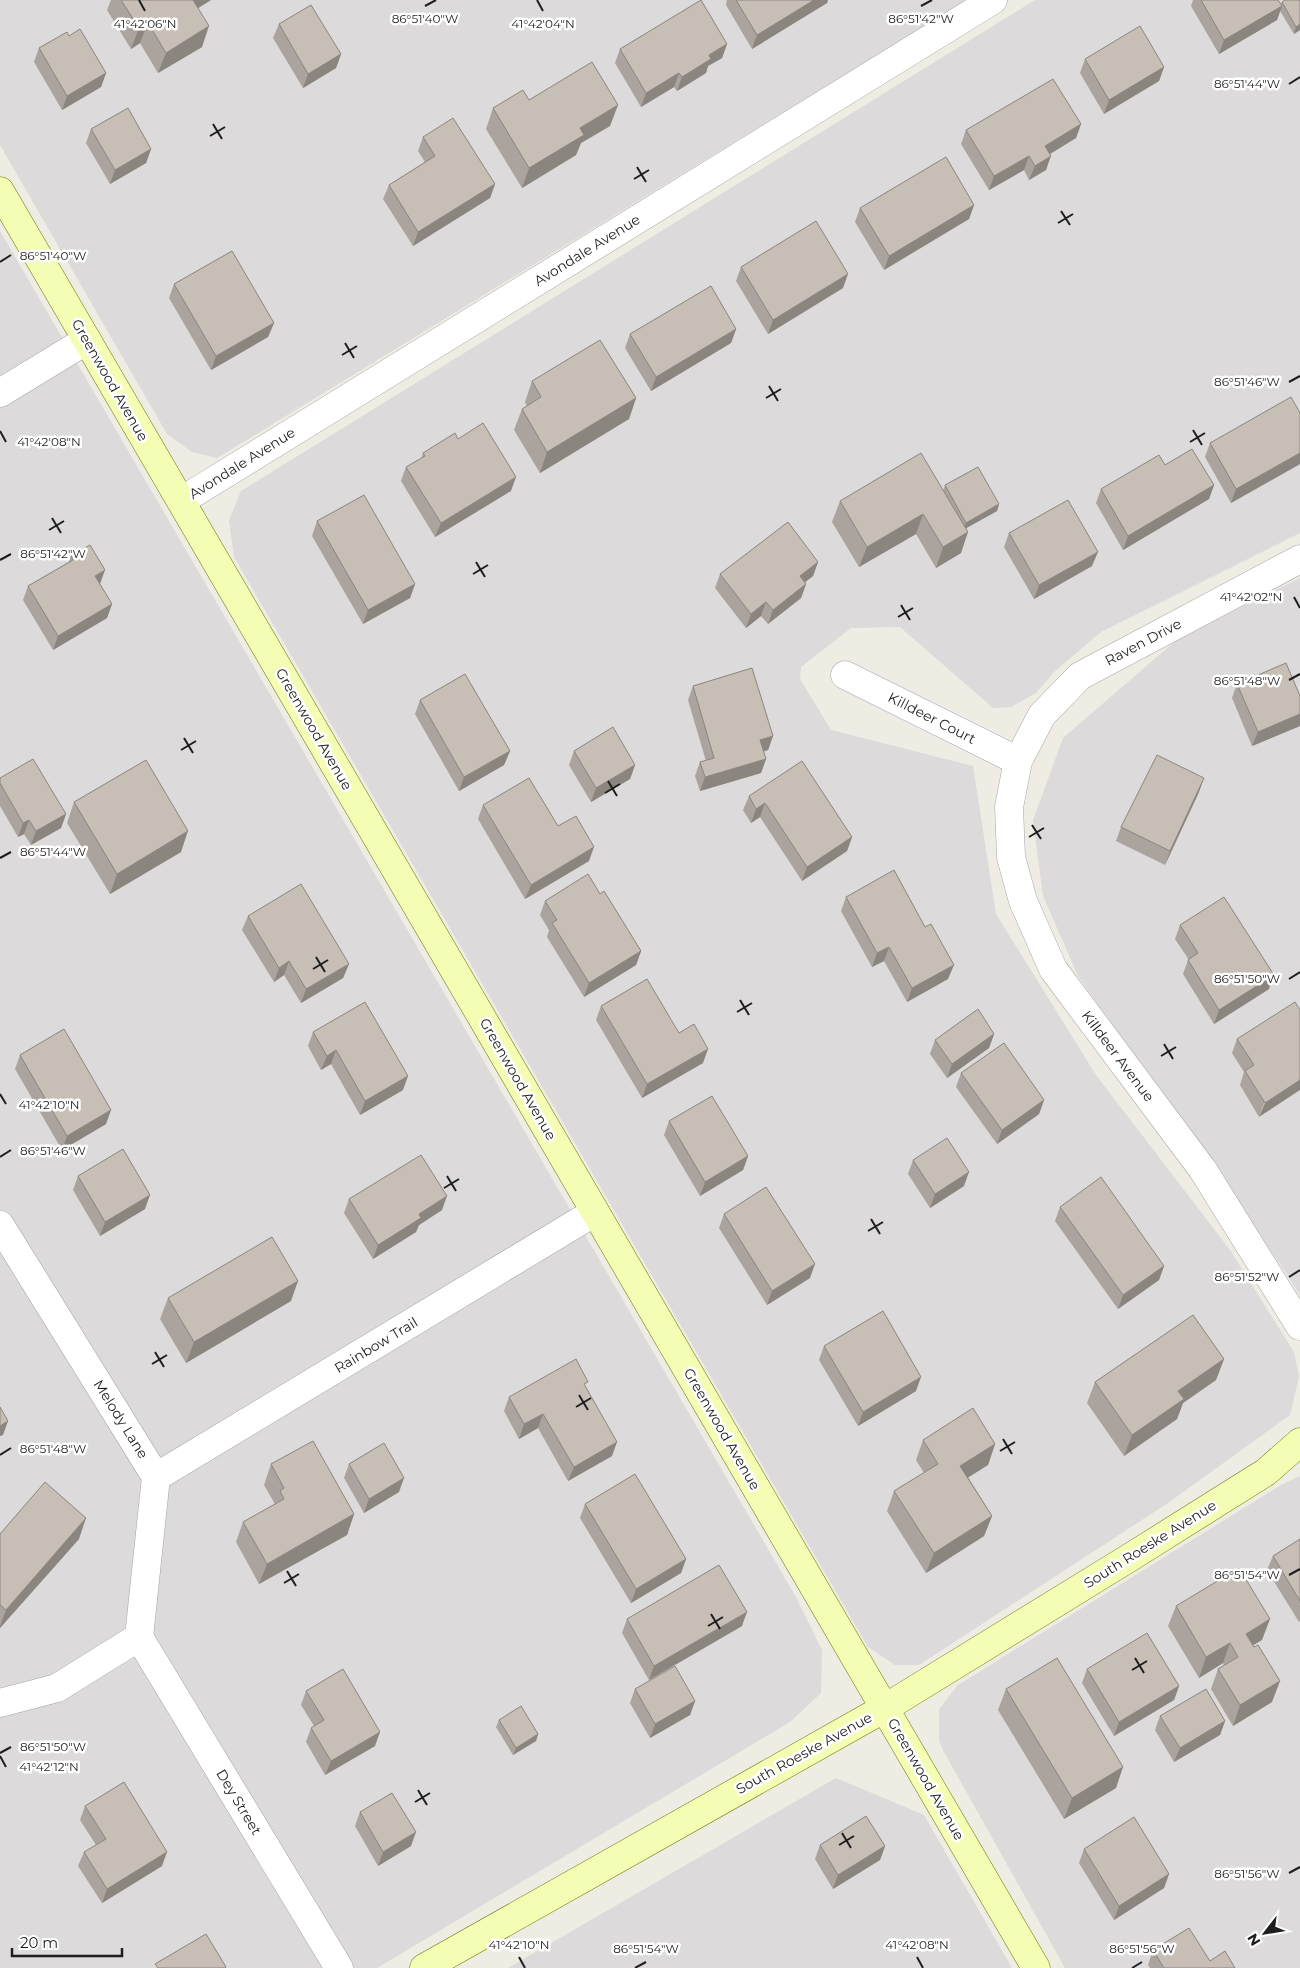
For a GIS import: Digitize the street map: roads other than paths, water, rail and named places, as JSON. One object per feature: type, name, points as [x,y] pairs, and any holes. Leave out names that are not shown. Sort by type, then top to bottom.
[{"type":"street","name":"Avondale Avenue","points":[[181,501],[993,0]]},
{"type":"street","name":"Greenwood Avenue","points":[[0,191],[1036,1968]]},
{"type":"street","points":[[0,393],[87,340]]},
{"type":"street","name":"Raven Drive","points":[[1018,761],[1042,715],[1080,676],[1300,559]]},
{"type":"street","name":"Killdeer Court","points":[[846,674],[1018,761]]},
{"type":"street","name":"Killdeer Avenue","points":[[1018,761],[1010,807],[1011,857],[1023,902],[1053,969],[1203,1170],[1300,1326]]},
{"type":"street","name":"Rainbow Trail","points":[[156,1477],[595,1212]]},
{"type":"street","name":"Melody Lane","points":[[0,1225],[156,1477]]},
{"type":"street","name":"South Roeske Avenue","points":[[424,1968],[884,1708],[1266,1472],[1300,1442]]},
{"type":"street","points":[[0,1703],[57,1688],[139,1637],[156,1477]]},
{"type":"street","name":"Dey Street","points":[[139,1637],[339,1968]]}]
